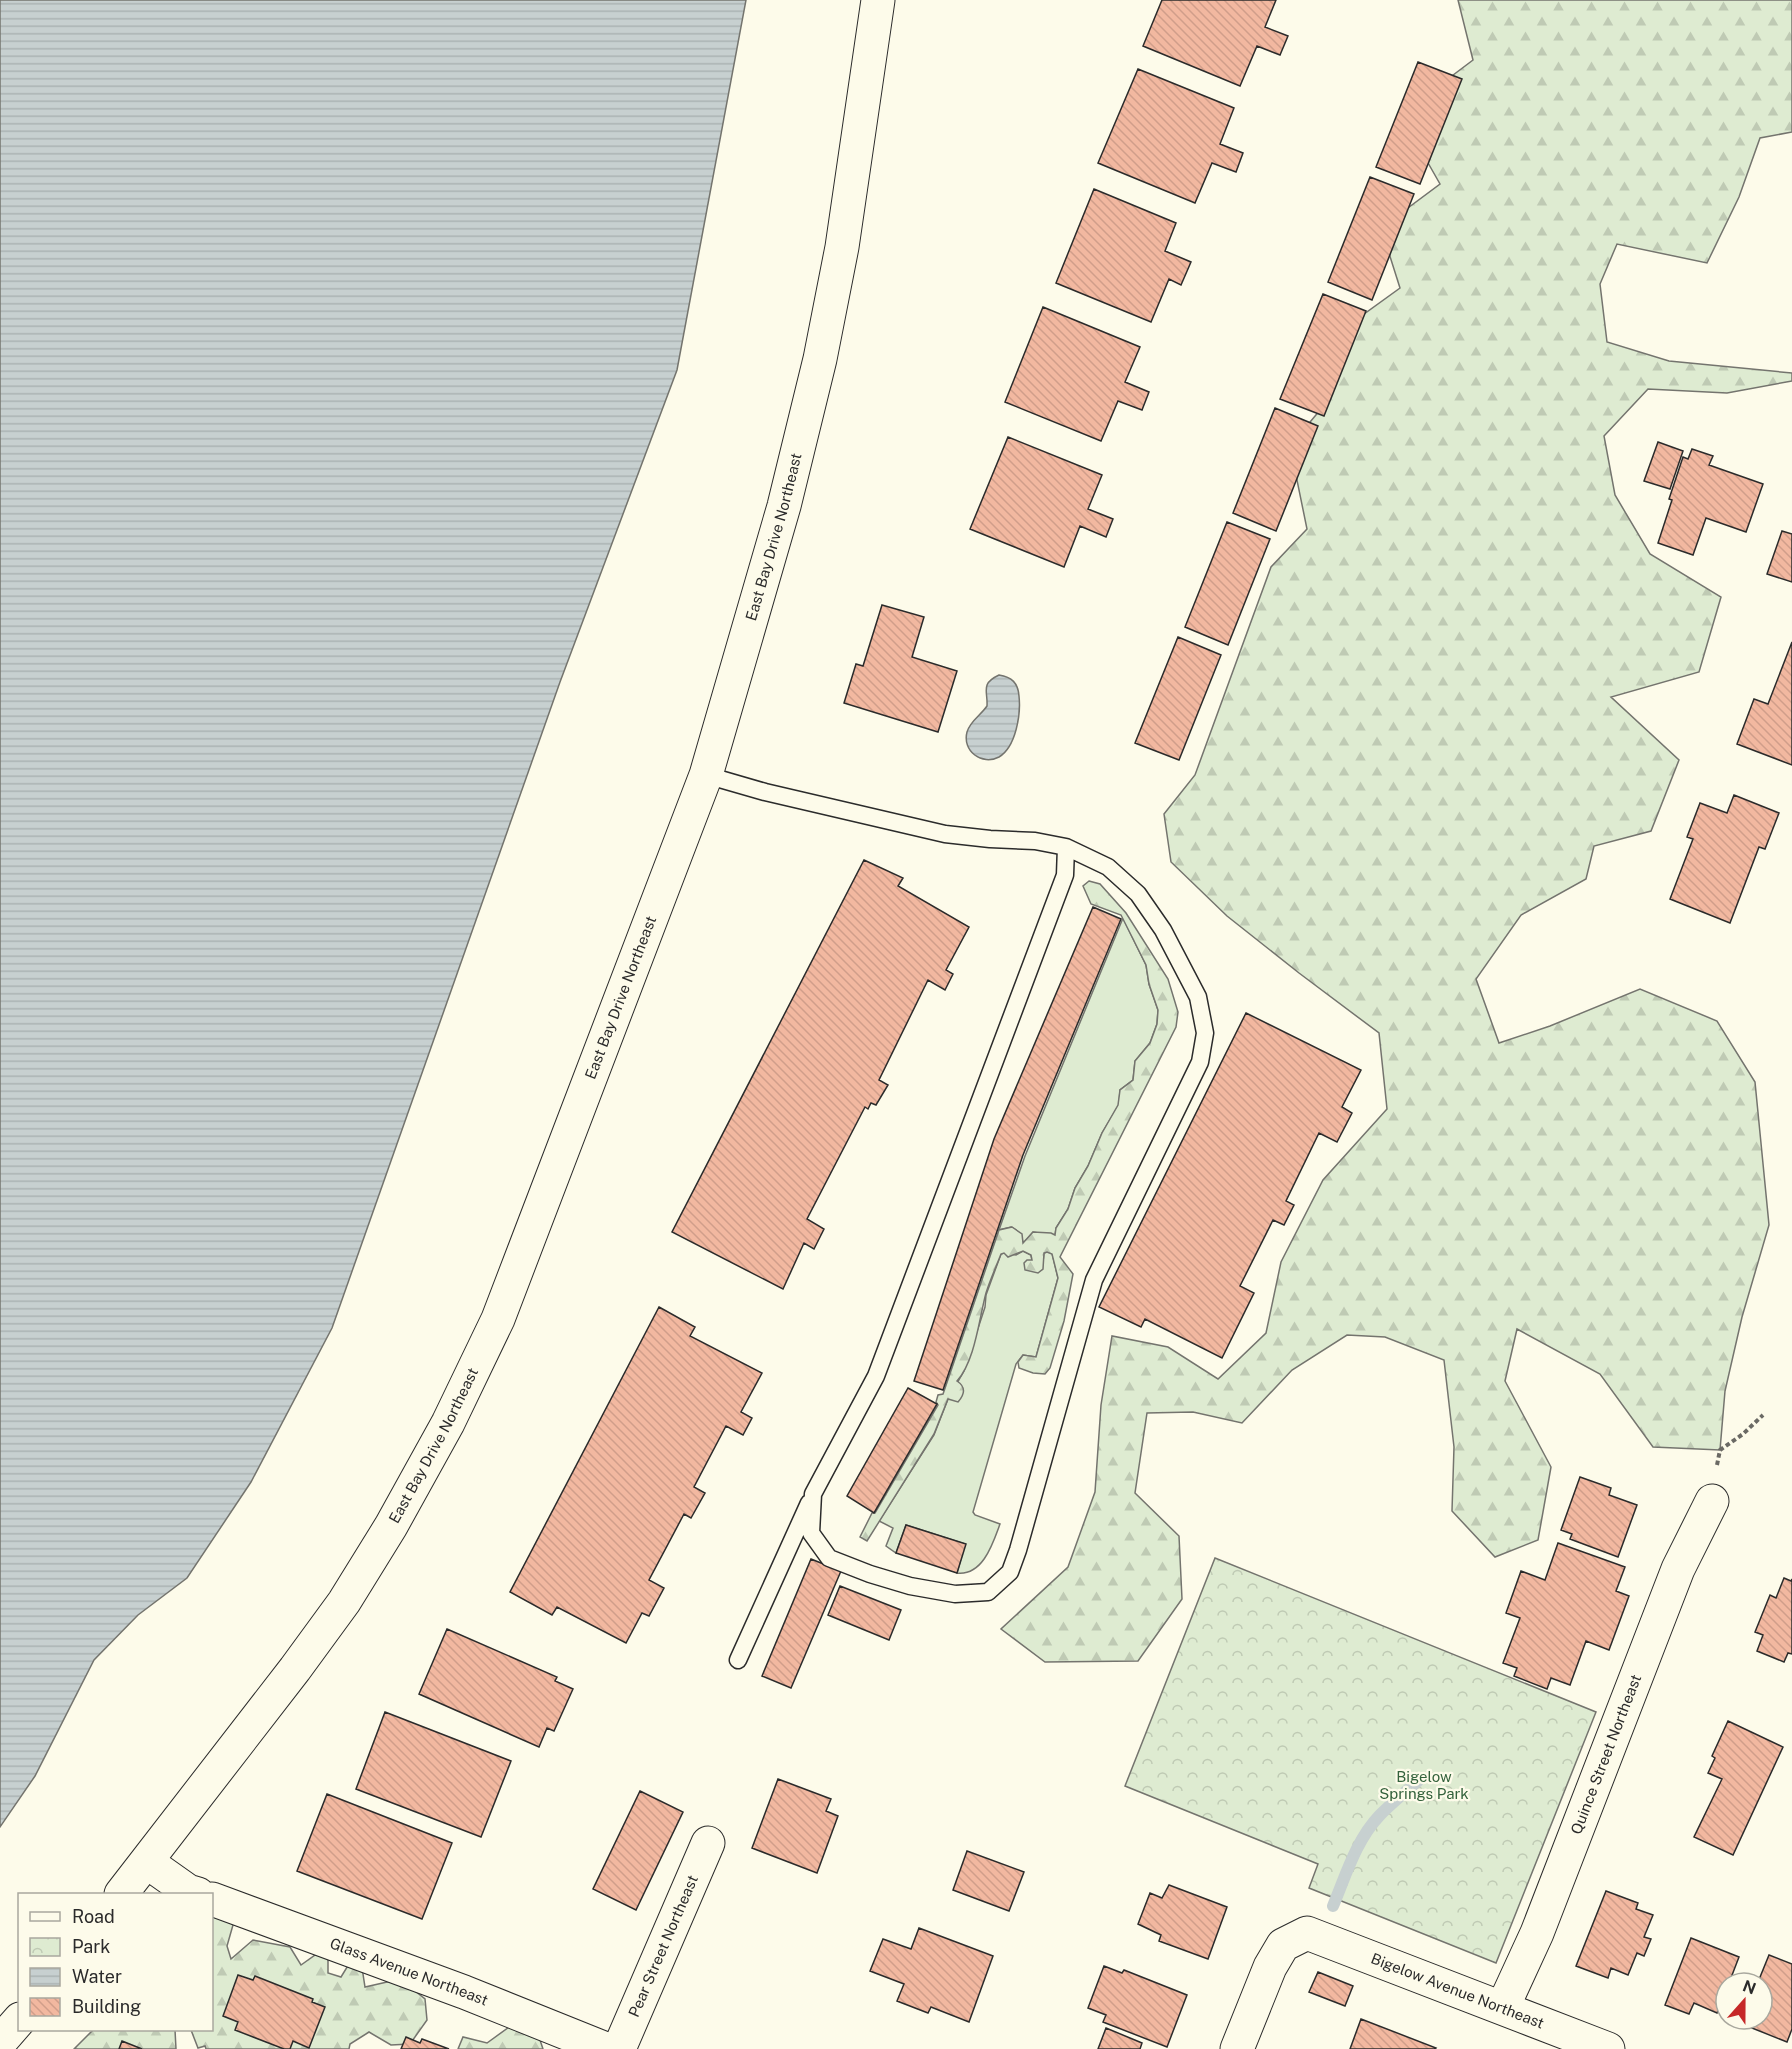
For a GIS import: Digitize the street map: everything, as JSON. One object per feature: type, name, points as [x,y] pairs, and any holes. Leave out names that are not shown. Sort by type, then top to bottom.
[{"type":"street","name":"East Bay Drive Northeast","points":[[122,1893],[344,1602],[391,1526],[448,1423],[498,1319],[706,775],[783,506],[819,359],[842,247],[878,0]]},
{"type":"street","name":"Quince Street Northeast","points":[[1503,2007],[1537,1933],[1678,1569],[1712,1501]]},
{"type":"street","name":"Pear Street Northeast","points":[[619,2049],[708,1843]]},
{"type":"street","points":[[147,1862],[188,1891],[195,1893]]},
{"type":"street","name":"Glass Avenue Northeast","points":[[213,1899],[464,1992],[606,2049]]},
{"type":"street","name":"Bigelow Avenue Northeast","points":[[1237,2049],[1270,1967],[1283,1945],[1307,1933],[1608,2049]]},
{"type":"street","points":[[0,2042],[18,2021]]},
{"type":"lane","points":[[706,775],[765,792],[945,834],[1035,841],[1066,846],[1108,867],[1138,894],[1163,930],[1198,998],[1205,1033],[1200,1062],[1094,1280],[1010,1572],[988,1592],[955,1594],[910,1586],[829,1558],[811,1533],[813,1494]]},
{"type":"lane","points":[[738,1660],[813,1494],[876,1376],[1065,875],[1066,846]]},
{"type":"path","points":[[1712,1501],[1720,1450],[1743,1434],[1763,1415]]},
{"type":"green space","points":[[1458,0],[1792,0],[1792,132],[1760,138],[1739,197],[1707,263],[1617,244],[1600,284],[1607,342],[1669,361],[1792,373],[1792,381],[1727,393],[1648,389],[1604,436],[1615,495],[1650,554],[1721,597],[1699,672],[1611,697],[1679,760],[1651,831],[1594,846],[1586,879],[1521,915],[1476,979],[1499,1043],[1550,1026],[1640,989],[1717,1021],[1755,1082],[1769,1225],[1742,1317],[1725,1391],[1720,1450],[1653,1447],[1600,1374],[1517,1329],[1505,1381],[1551,1467],[1538,1540],[1495,1557],[1452,1511],[1454,1447],[1444,1360],[1385,1337],[1347,1335],[1292,1370],[1242,1423],[1193,1412],[1147,1413],[1135,1493],[1179,1536],[1182,1599],[1138,1661],[1045,1662],[1001,1629],[1068,1567],[1095,1492],[1101,1405],[1112,1336],[1168,1347],[1218,1379],[1266,1333],[1281,1262],[1323,1180],[1387,1109],[1379,1033],[1227,916],[1171,862],[1164,814],[1195,775],[1271,567],[1307,529],[1290,446],[1331,397],[1331,338],[1400,288],[1381,228],[1440,184],[1411,133],[1428,94],[1473,60]]},
{"type":"green space","points":[[1089,881],[1100,884],[1126,913],[1168,979],[1178,1012],[1176,1027],[1060,1257],[1073,1274],[1064,1321],[1050,1368],[1045,1374],[1033,1373],[1019,1368],[1018,1362],[1023,1355],[1036,1357],[1058,1278],[1052,1254],[1044,1253],[1043,1269],[1038,1273],[1025,1270],[1024,1263],[1032,1260],[1031,1255],[1023,1251],[1008,1257],[1004,1253],[1001,1254],[986,1293],[972,1351],[957,1381],[964,1391],[962,1396],[958,1402],[948,1399],[934,1434],[867,1541],[860,1537],[872,1513],[875,1513],[938,1405],[936,1402],[938,1395],[943,1394],[999,1230],[1012,1227],[1022,1234],[1023,1243],[1033,1232],[1055,1235],[1056,1228],[1068,1209],[1075,1188],[1118,1105],[1120,1090],[1133,1080],[1135,1061],[1150,1043],[1157,1024],[1158,1010],[1149,984],[1146,965],[1121,915],[1091,904],[1083,886]]},
{"type":"green space","points":[[1123,918],[1146,965],[1149,984],[1158,1010],[1157,1024],[1150,1043],[1135,1061],[1133,1080],[1120,1090],[1119,1105],[1102,1133],[1088,1166],[1075,1188],[1068,1209],[1056,1228],[1055,1236],[1033,1232],[1023,1244],[1021,1236],[1011,1227],[999,1230],[1025,1156]]},
{"type":"green space","points":[[1023,1251],[1031,1255],[1032,1260],[1043,1262],[1044,1253],[1052,1253],[1058,1278],[1036,1357],[1023,1355],[1016,1364],[973,1512],[975,1515],[1000,1524],[986,1557],[980,1564],[966,1573],[957,1573],[965,1544],[906,1525],[896,1553],[886,1546],[893,1528],[879,1521],[934,1435],[948,1399],[964,1371],[985,1307],[986,1295],[1001,1254],[1016,1255]]},
{"type":"green space","name":"Bigelow Springs Park","points":[[1215,1558],[1596,1712],[1496,1963],[1309,1888],[1318,1864],[1125,1786]]},
{"type":"green space","points":[[213,1914],[222,1914],[233,1925],[227,1946],[231,1959],[253,1940],[290,1947],[301,1965],[318,1953],[328,1959],[328,1973],[341,1977],[352,1959],[361,1961],[365,1987],[400,1979],[425,1999],[427,2020],[410,2044],[391,2045],[369,2032],[350,2044],[349,2049],[206,2049],[205,2046],[198,2048],[191,2031],[213,2031]]},
{"type":"green space","points":[[516,2022],[536,2028],[543,2049],[458,2049],[463,2037],[487,2043]]},
{"type":"green space","points":[[92,2031],[175,2031],[176,2049],[74,2049]]},
{"type":"water","points":[[0,0],[746,0],[677,370],[560,682],[332,1328],[251,1482],[187,1578],[138,1615],[94,1660],[35,1776],[0,1827]]},
{"type":"water","points":[[999,675],[1011,679],[1016,684],[1019,696],[1018,721],[1010,746],[999,757],[986,760],[970,751],[966,739],[967,732],[987,706],[987,685]]},
{"type":"building","points":[[1162,0],[1276,0],[1265,27],[1288,36],[1280,55],[1257,46],[1240,86],[1143,46]]},
{"type":"building","points":[[1418,62],[1462,79],[1420,184],[1376,167]]},
{"type":"building","points":[[1138,69],[1234,108],[1220,144],[1243,153],[1236,172],[1212,163],[1195,203],[1098,163]]},
{"type":"building","points":[[1370,177],[1414,194],[1372,300],[1328,282]]},
{"type":"building","points":[[1094,189],[1176,223],[1165,251],[1191,262],[1181,285],[1169,279],[1151,322],[1056,283]]},
{"type":"building","points":[[1323,294],[1366,311],[1324,416],[1280,399]]},
{"type":"building","points":[[1043,307],[1140,347],[1125,382],[1149,392],[1142,410],[1118,401],[1101,441],[1005,402]]},
{"type":"building","points":[[1275,408],[1318,426],[1276,531],[1233,513]]},
{"type":"building","points":[[1008,437],[1102,475],[1088,509],[1113,519],[1106,537],[1080,526],[1064,567],[970,529]]},
{"type":"building","points":[[1658,442],[1683,451],[1670,489],[1644,481]]},
{"type":"building","points":[[1692,449],[1713,456],[1709,465],[1763,484],[1746,532],[1706,518],[1693,555],[1658,543],[1683,457],[1688,459]]},
{"type":"building","points":[[1227,522],[1270,539],[1228,645],[1185,627]]},
{"type":"building","points":[[1782,531],[1792,534],[1792,582],[1767,574]]},
{"type":"building","points":[[882,605],[924,617],[912,657],[957,671],[938,732],[844,703],[856,664],[863,666]]},
{"type":"building","points":[[1178,637],[1221,655],[1179,760],[1135,743]]},
{"type":"building","points":[[1792,642],[1792,765],[1737,744],[1754,699],[1768,704]]},
{"type":"building","points":[[1734,795],[1779,813],[1765,849],[1759,847],[1730,923],[1670,899],[1693,839],[1687,837],[1700,803],[1727,813]]},
{"type":"building","points":[[864,860],[903,878],[898,886],[969,927],[946,970],[953,974],[945,990],[928,980],[879,1080],[888,1085],[876,1105],[871,1103],[868,1109],[865,1107],[807,1219],[824,1229],[814,1249],[804,1243],[783,1289],[672,1232]]},
{"type":"building","points":[[1093,907],[1121,919],[1023,1155],[943,1390],[914,1381],[994,1139]]},
{"type":"building","points":[[1246,1013],[1361,1070],[1342,1107],[1352,1113],[1337,1142],[1319,1133],[1286,1201],[1294,1205],[1284,1225],[1273,1220],[1240,1286],[1254,1293],[1222,1358],[1145,1319],[1141,1327],[1099,1307]]},
{"type":"building","points":[[659,1307],[695,1327],[690,1336],[762,1373],[741,1412],[752,1418],[743,1435],[726,1426],[694,1487],[705,1493],[691,1518],[684,1514],[649,1580],[664,1588],[649,1616],[642,1613],[626,1643],[557,1607],[552,1615],[510,1592]]},
{"type":"building","points":[[908,1388],[937,1404],[874,1513],[847,1496]]},
{"type":"building","points":[[1580,1477],[1611,1488],[1609,1495],[1637,1505],[1618,1557],[1570,1539],[1572,1534],[1561,1530]]},
{"type":"building","points":[[906,1525],[966,1544],[957,1573],[896,1553]]},
{"type":"building","points":[[1558,1543],[1625,1567],[1616,1591],[1629,1596],[1609,1650],[1586,1641],[1570,1685],[1551,1678],[1547,1689],[1514,1676],[1517,1668],[1503,1663],[1520,1618],[1506,1613],[1521,1571],[1545,1580]]},
{"type":"building","points":[[811,1559],[841,1571],[791,1688],[762,1676]]},
{"type":"building","points":[[1784,1578],[1791,1581],[1792,1579],[1792,1654],[1788,1653],[1784,1662],[1757,1651],[1763,1635],[1755,1632],[1770,1595],[1776,1598]]},
{"type":"building","points":[[840,1586],[901,1610],[889,1640],[828,1615]]},
{"type":"building","points":[[447,1629],[557,1677],[555,1681],[573,1689],[554,1731],[547,1728],[539,1747],[419,1694]]},
{"type":"building","points":[[385,1712],[511,1761],[481,1837],[356,1789]]},
{"type":"building","points":[[1728,1721],[1783,1747],[1733,1855],[1694,1837],[1722,1779],[1708,1773],[1715,1758],[1712,1756]]},
{"type":"building","points":[[778,1779],[831,1799],[826,1811],[838,1816],[817,1873],[752,1848]]},
{"type":"building","points":[[640,1791],[683,1812],[636,1910],[593,1889]]},
{"type":"building","points":[[327,1794],[452,1843],[422,1919],[297,1871]]},
{"type":"building","points":[[967,1851],[1024,1872],[1009,1911],[953,1890]]},
{"type":"building","points":[[1169,1885],[1227,1907],[1208,1959],[1159,1941],[1161,1935],[1138,1924],[1150,1893],[1162,1898]]},
{"type":"building","points":[[1606,1891],[1638,1903],[1636,1909],[1653,1915],[1644,1937],[1651,1939],[1644,1956],[1637,1953],[1628,1975],[1611,1968],[1608,1978],[1576,1966]]},
{"type":"building","points":[[919,1928],[993,1956],[969,2022],[931,2007],[928,2013],[897,2001],[904,1984],[870,1971],[883,1939],[911,1949]]},
{"type":"building","points":[[1691,1938],[1739,1957],[1734,1971],[1714,1971],[1714,2012],[1694,2003],[1689,2014],[1665,2005]]},
{"type":"building","points":[[1769,1955],[1792,1964],[1792,2029],[1787,2042],[1760,2031],[1774,2031],[1774,1971],[1762,1971]]},
{"type":"building","points":[[1104,1966],[1122,1973],[1124,1970],[1187,1995],[1167,2047],[1103,2022],[1106,2015],[1088,2008]]},
{"type":"building","points":[[1318,1972],[1353,1986],[1345,2006],[1309,1992]]},
{"type":"building","points":[[238,1975],[253,1980],[255,1976],[313,1999],[312,2002],[325,2007],[309,2048],[293,2041],[290,2049],[284,2049],[235,2030],[238,2022],[223,2016]]},
{"type":"building","points":[[1361,2019],[1436,2048],[1350,2049]]},
{"type":"building","points":[[1106,2028],[1142,2043],[1140,2049],[1098,2049]]},
{"type":"building","points":[[406,2037],[420,2043],[422,2039],[449,2049],[401,2049]]},
{"type":"building","points":[[122,2041],[142,2049],[119,2049]]},
{"type":"waterway","points":[[1333,1906],[1364,1835],[1380,1815],[1418,1781]]}]
